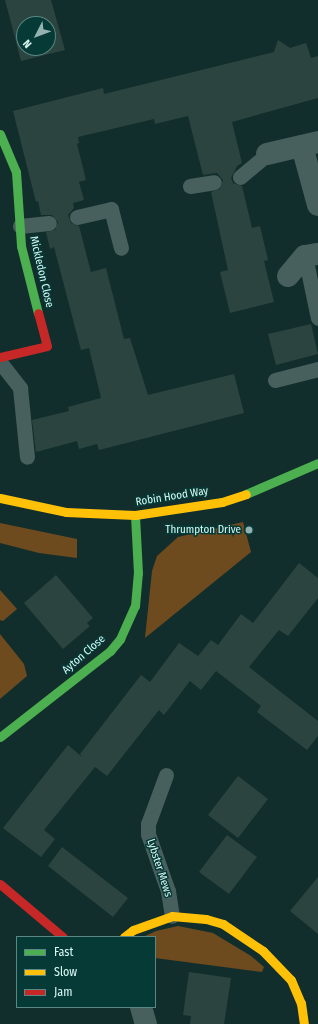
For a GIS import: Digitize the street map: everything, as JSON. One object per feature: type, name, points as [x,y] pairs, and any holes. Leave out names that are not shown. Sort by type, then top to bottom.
[{"type":"street","name":"Mickledon Close","points":[[0,134],[16,172],[21,246],[47,346],[0,357]]},
{"type":"street","points":[[267,154],[310,144],[318,205]]},
{"type":"street","points":[[288,276],[312,255]]},
{"type":"street","name":"Robin Hood Way","points":[[0,498],[66,512],[136,515],[222,502],[266,488],[318,462]]},
{"type":"street","name":"Ayton Close","points":[[0,737],[56,696],[110,651],[120,639],[135,606],[138,572],[136,515]]},
{"type":"street","points":[[0,884],[62,936]]},
{"type":"street","points":[[125,936],[133,930],[172,916],[206,919],[223,924],[263,951],[291,980],[301,1003],[304,1024]]},
{"type":"street","points":[[140,1008],[146,1024]]},
{"type":"lane","points":[[240,177],[267,154]]},
{"type":"lane","points":[[190,186],[214,182]]},
{"type":"lane","points":[[77,217],[111,209],[121,248]]},
{"type":"lane","points":[[20,226],[49,223]]},
{"type":"lane","points":[[312,255],[318,318]]},
{"type":"lane","points":[[0,362],[20,388],[27,457]]},
{"type":"lane","points":[[274,380],[318,369]]},
{"type":"lane","name":"Lybster Mews","points":[[166,776],[148,824],[148,834],[168,891],[172,916]]},
{"type":"shaded area","points":[[243,522],[251,552],[145,638],[152,571],[157,556],[178,537]]},
{"type":"shaded area","points":[[0,523],[77,539],[77,558],[39,553],[0,543]]},
{"type":"shaded area","points":[[0,590],[17,609],[3,621],[0,620]]},
{"type":"shaded area","points":[[0,634],[24,664],[27,676],[0,699]]},
{"type":"shaded area","points":[[178,926],[213,933],[251,956],[264,967],[262,972],[156,958],[156,936],[145,936],[156,931]]},
{"type":"building","points":[[5,0],[51,0],[55,16],[16,16],[16,42]]},
{"type":"building","points":[[56,18],[65,50],[56,52]]},
{"type":"building","points":[[278,40],[290,48],[306,43],[311,58],[318,56],[318,98],[232,122],[242,163],[237,166],[231,178],[233,183],[242,186],[252,228],[260,226],[268,260],[264,261],[274,302],[230,313],[220,272],[228,270],[211,192],[220,189],[223,180],[217,173],[203,175],[188,116],[155,124],[154,119],[78,137],[79,143],[77,144],[86,180],[79,182],[84,200],[73,203],[74,208],[68,215],[71,223],[79,226],[91,272],[106,268],[124,339],[130,338],[148,395],[234,374],[244,413],[99,450],[97,444],[79,449],[77,441],[36,452],[32,420],[69,411],[68,407],[101,398],[89,348],[81,350],[54,247],[50,249],[46,232],[55,230],[58,222],[52,215],[41,215],[38,201],[36,202],[13,111],[103,88],[104,94],[274,52]]},
{"type":"building","points":[[20,56],[41,56],[21,61]]},
{"type":"building","points":[[311,324],[318,354],[276,365],[268,334]]},
{"type":"building","points":[[299,563],[318,578],[318,598],[288,636],[279,630],[249,667],[318,721],[318,736],[307,750],[257,712],[261,706],[216,671],[201,690],[190,681],[164,715],[159,710],[107,776],[95,767],[44,830],[55,839],[41,857],[3,828],[68,745],[82,757],[80,754],[141,675],[150,682],[179,643],[198,656],[211,640],[218,645],[241,614],[253,623]]},
{"type":"building","points":[[56,575],[93,618],[87,623],[90,626],[63,649],[24,603]]},
{"type":"building","points":[[238,776],[268,799],[238,838],[208,815]]},
{"type":"building","points":[[227,835],[257,857],[229,894],[199,872]]},
{"type":"building","points":[[62,847],[128,898],[113,917],[48,866]]},
{"type":"building","points":[[318,877],[318,934],[290,911]]},
{"type":"building","points":[[189,972],[231,978],[224,1024],[190,1024],[191,1016],[183,1015]]},
{"type":"traffic: fast","points":[[0,134],[16,172],[21,246],[38,313]]},
{"type":"traffic: fast","points":[[246,494],[318,463]]},
{"type":"traffic: fast","points":[[0,737],[110,651],[120,639],[135,606],[138,573],[135,515]]},
{"type":"traffic: slow","points":[[0,498],[66,512],[135,515],[222,502],[246,494]]},
{"type":"traffic: slow","points":[[125,936],[133,930],[172,916],[206,919],[223,924],[263,951],[291,980],[301,1003],[304,1024]]},
{"type":"traffic: jam","points":[[0,357],[47,346],[38,313]]},
{"type":"traffic: jam","points":[[0,884],[62,936]]},
{"type":"place","name":"Thrumpton Drive","points":[[249,530]]}]
